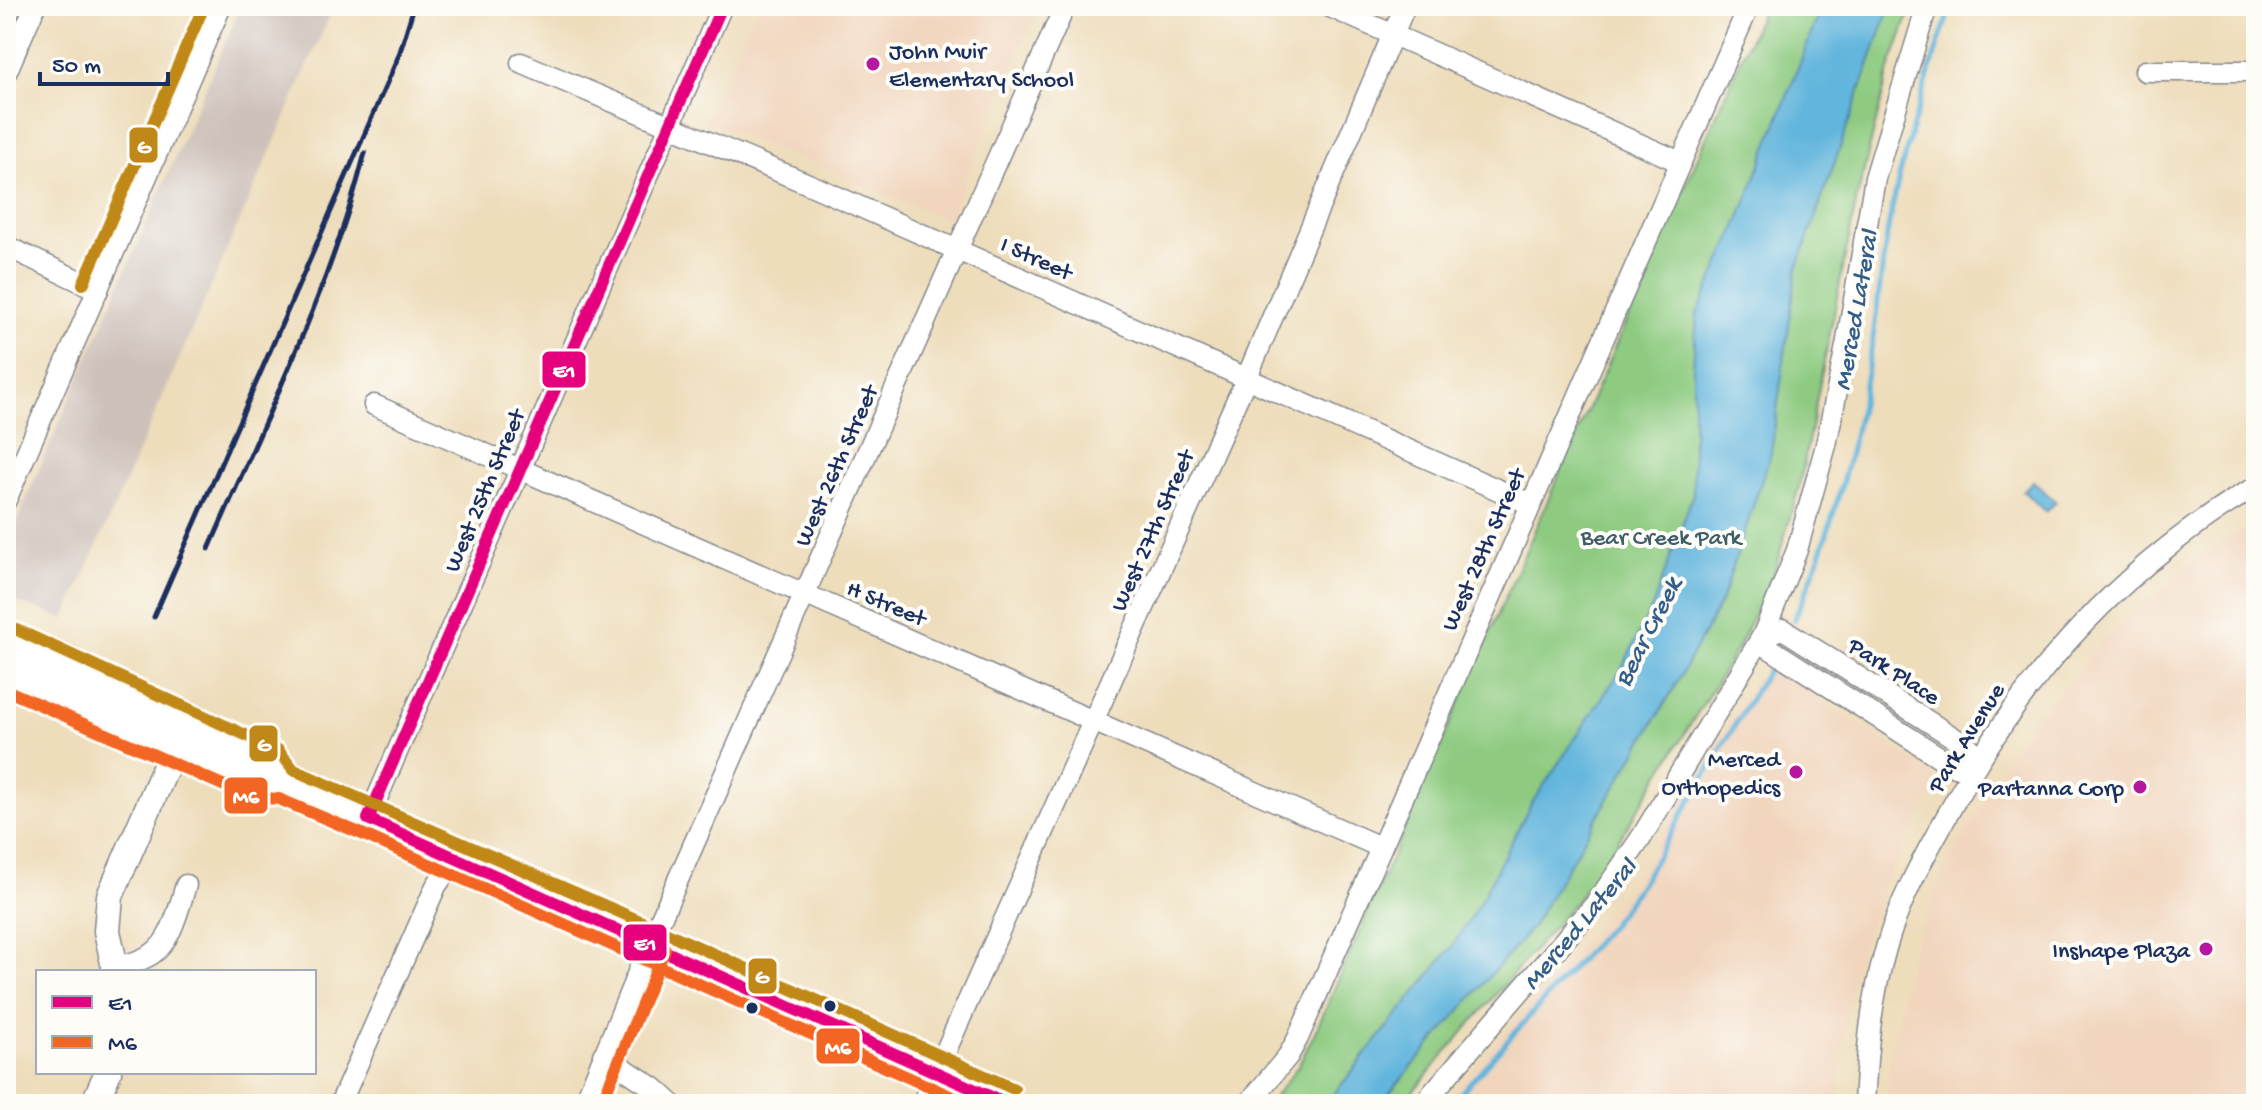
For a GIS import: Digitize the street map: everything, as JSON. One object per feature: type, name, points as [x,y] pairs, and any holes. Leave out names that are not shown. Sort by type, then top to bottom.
[{"type":"main road","points":[[6,643],[271,765],[283,783]]},
{"type":"main road","points":[[6,673],[256,782],[283,783],[368,819],[1007,1104]]},
{"type":"street","points":[[6,73],[35,6]]},
{"type":"street","points":[[6,500],[221,6]]},
{"type":"street","name":"West 25th Street","points":[[368,819],[722,6]]},
{"type":"street","name":"West 26th Street","points":[[584,1104],[650,943],[1065,6]]},
{"type":"street","points":[[1328,6],[1680,162]]},
{"type":"street","name":"West 27th Street","points":[[922,1104],[1247,377],[1405,6]]},
{"type":"street","name":"West 28th Street","points":[[1248,1104],[1288,1056],[1298,1038],[1749,6]]},
{"type":"street","points":[[1423,1104],[1597,902],[1657,812],[1763,635],[1797,550],[1826,445],[1875,178],[1927,6]]},
{"type":"street","name":"I Street","points":[[521,63],[958,250],[1530,504]]},
{"type":"street","points":[[2145,71],[2256,71]]},
{"type":"street","points":[[6,246],[98,290]]},
{"type":"street","name":"H Street","points":[[374,405],[1380,847]]},
{"type":"street","name":"Park Avenue","points":[[1864,1104],[1868,1028],[1886,948],[1906,890],[1974,766],[2020,696],[2053,655],[2124,582],[2192,528],[2256,487]]},
{"type":"street","name":"Park Place","points":[[1783,629],[1812,648],[1970,748],[1974,766],[1955,767],[1769,648],[1763,635],[1783,629]]},
{"type":"street","points":[[1799,667],[1812,648]]},
{"type":"street","points":[[1841,694],[1852,673]]},
{"type":"street","points":[[116,970],[107,931],[110,896],[174,748]]},
{"type":"street","points":[[340,1104],[436,886],[455,858]]},
{"type":"street","points":[[118,970],[158,949],[179,910],[186,885]]},
{"type":"street","points":[[603,1055],[654,1088],[672,1104]]},
{"type":"street","points":[[102,1102],[108,1074]]},
{"type":"shaded area","points":[[241,6],[334,6],[65,619],[6,598],[6,545]]},
{"type":"shaded area","name":"John Muir Elementary School","points":[[758,6],[1038,6],[949,220],[706,121]]},
{"type":"shaded area","points":[[2256,522],[2256,1104],[1887,1104],[1889,1062],[1912,949],[1948,862],[1994,786],[2016,741],[2107,637],[2202,555]]},
{"type":"shaded area","points":[[1777,671],[1934,774],[1937,786],[1880,894],[1854,972],[1841,1057],[1839,1104],[1443,1104],[1632,885],[1757,677]]},
{"type":"green space","name":"Bear Creek Park","points":[[1764,6],[1912,6],[1889,70],[1857,198],[1799,487],[1773,576],[1737,649],[1606,861],[1574,903],[1402,1104],[1269,1104],[1298,1066],[1318,1026]]},
{"type":"water","name":"Bear Creek","points":[[1822,6],[1890,6],[1797,269],[1771,453],[1721,602],[1670,695],[1532,927],[1380,1104],[1326,1104],[1452,947],[1480,902],[1530,806],[1622,668],[1653,605],[1693,494],[1693,367],[1697,314],[1735,230]]},
{"type":"water","points":[[2033,481],[2056,502],[2046,512],[2023,491]]},
{"type":"waterway","name":"Merced Lateral","points":[[1794,620],[1820,554],[1851,449],[1901,168],[1951,6]]},
{"type":"waterway","name":"Merced Lateral","points":[[1451,1104],[1612,924],[1642,882],[1767,671]]},
{"type":"railway","points":[[154,617],[399,55],[414,6]]},
{"type":"railway","points":[[209,549],[315,304],[351,204],[365,153]]},
{"type":"transit line","name":"G","points":[[83,284],[204,6]]},
{"type":"transit line","name":"E1","points":[[722,6],[368,819],[1007,1104]]},
{"type":"transit line","name":"G","points":[[13,628],[278,750],[294,770],[1014,1089]]},
{"type":"transit line","name":"M6","points":[[6,690],[250,797],[279,799],[362,834],[968,1104]]},
{"type":"transit line","name":"M6","points":[[601,1104],[665,949]]},
{"type":"place","name":"John Muir Elementary School","points":[[873,64]]},
{"type":"place","name":"Merced Orthopedics","points":[[1796,772]]},
{"type":"place","name":"Partanna Corp","points":[[2140,787]]},
{"type":"place","name":"Inshape Plaza","points":[[2206,949]]}]
